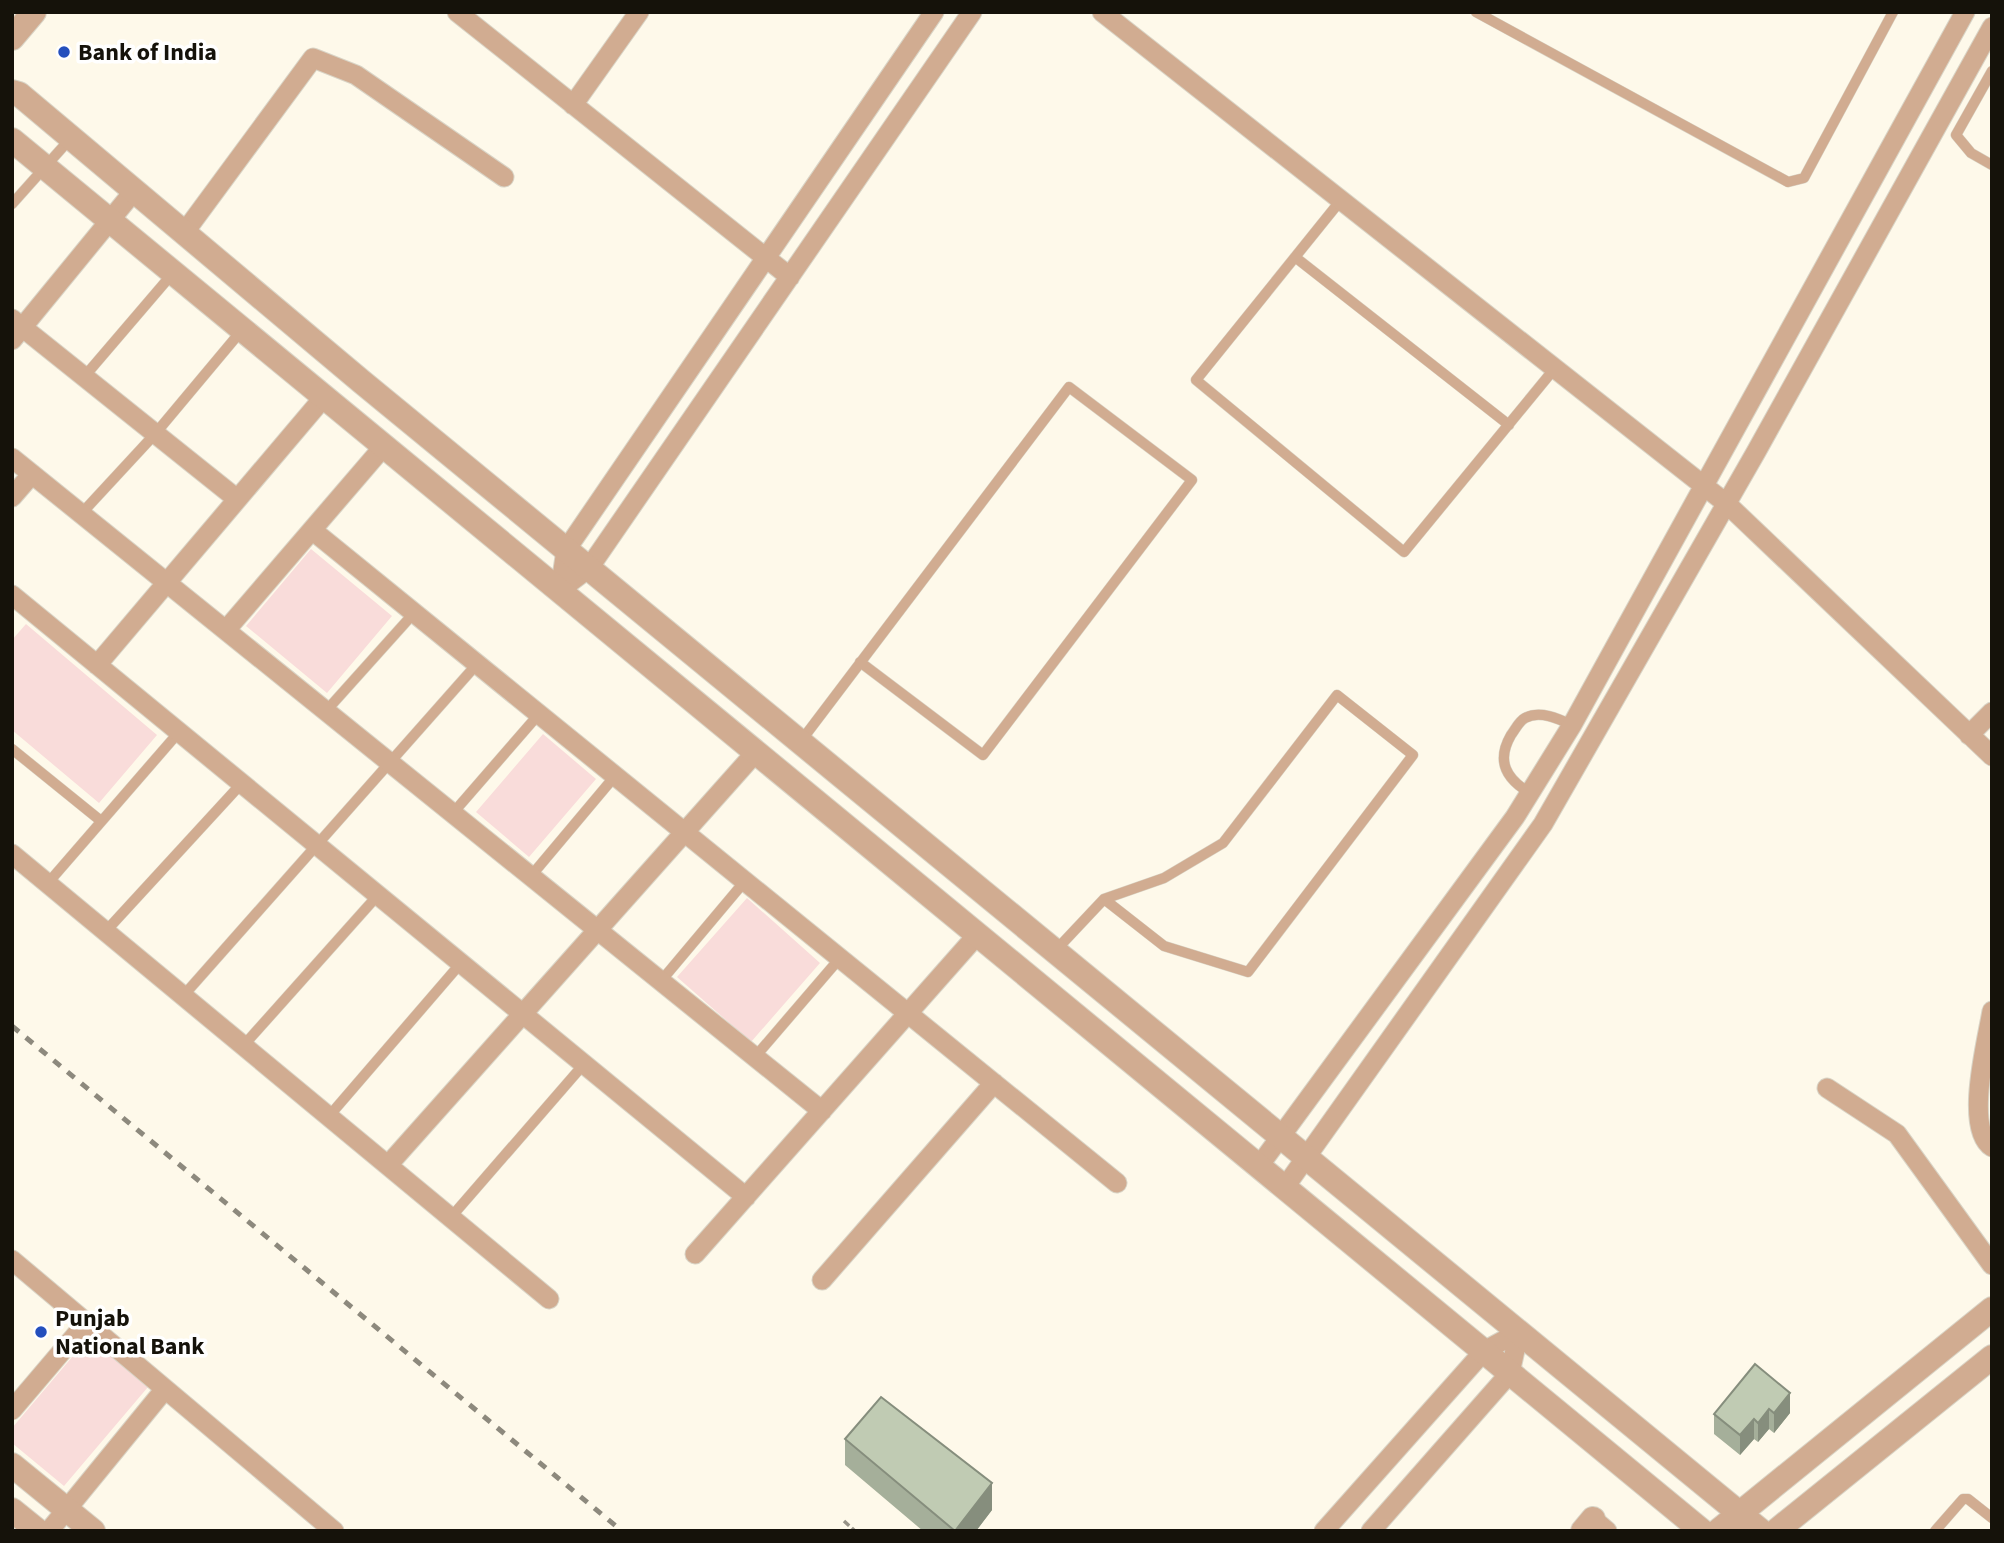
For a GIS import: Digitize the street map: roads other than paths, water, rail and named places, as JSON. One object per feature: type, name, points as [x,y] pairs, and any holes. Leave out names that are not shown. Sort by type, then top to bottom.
[{"type":"street","points":[[12,38],[34,12]]},
{"type":"street","points":[[457,12],[790,277]]},
{"type":"street","points":[[573,105],[639,12]]},
{"type":"street","points":[[559,590],[566,550],[934,12]]},
{"type":"street","points":[[559,590],[589,568],[972,12]]},
{"type":"street","points":[[1102,12],[1727,504],[1992,756]]},
{"type":"street","points":[[1259,1166],[1530,793],[1572,725],[1965,12]]},
{"type":"street","points":[[1285,1187],[1543,824],[1727,504],[1992,27]]},
{"type":"street","points":[[184,233],[313,58],[356,75],[504,177]]},
{"type":"street","points":[[12,92],[1761,1531]]},
{"type":"street","points":[[849,136],[853,185]]},
{"type":"street","points":[[12,140],[1702,1531]]},
{"type":"street","points":[[134,191],[16,329],[84,377],[237,499]]},
{"type":"street","points":[[97,665],[324,397]]},
{"type":"street","points":[[226,630],[384,446]]},
{"type":"street","points":[[12,458],[822,1111]]},
{"type":"street","points":[[12,497],[32,474]]},
{"type":"street","points":[[312,530],[1117,1183]]},
{"type":"street","points":[[15,603],[97,665],[746,1197]]},
{"type":"street","points":[[1969,735],[1992,712]]},
{"type":"street","points":[[389,1164],[756,752]]},
{"type":"street","points":[[12,854],[550,1299]]},
{"type":"street","points":[[695,1254],[978,934]]},
{"type":"street","points":[[1992,1011],[1978,1126],[1984,1140],[1992,1147]]},
{"type":"street","points":[[822,1280],[994,1083]]},
{"type":"street","points":[[1827,1088],[1897,1134],[1992,1265]]},
{"type":"street","points":[[12,1260],[334,1531]]},
{"type":"street","points":[[1718,1531],[1992,1310]]},
{"type":"street","points":[[12,1410],[86,1322]]},
{"type":"street","points":[[1324,1531],[1484,1351],[1519,1332]]},
{"type":"street","points":[[1371,1531],[1510,1373],[1519,1332]]},
{"type":"street","points":[[1776,1531],[1992,1357]]},
{"type":"street","points":[[49,1531],[165,1389]]},
{"type":"street","points":[[12,1465],[93,1531]]},
{"type":"street","points":[[12,1510],[38,1531]]},
{"type":"lane","points":[[1476,12],[1788,182],[1804,178],[1893,12]]},
{"type":"lane","points":[[1992,72],[1956,135],[1971,153],[1992,165]]},
{"type":"lane","points":[[12,204],[71,138]]},
{"type":"lane","points":[[1341,200],[1196,380],[1404,552],[1555,368]]},
{"type":"lane","points":[[1295,257],[1508,425]]},
{"type":"lane","points":[[84,377],[173,273]]},
{"type":"lane","points":[[81,514],[155,434],[242,329]]},
{"type":"lane","points":[[800,741],[860,662],[1069,387],[1192,480],[983,755],[860,662]]},
{"type":"lane","points":[[326,711],[414,613]]},
{"type":"lane","points":[[184,995],[477,664]]},
{"type":"lane","points":[[1055,951],[1104,899],[1164,878],[1223,843],[1337,695],[1413,755],[1248,972],[1164,946],[1104,899]]},
{"type":"lane","points":[[453,813],[539,714]]},
{"type":"lane","points":[[1530,793],[1507,775],[1502,761],[1506,743],[1525,718],[1542,716],[1572,725]]},
{"type":"lane","points":[[48,883],[179,732]]},
{"type":"lane","points":[[12,749],[101,821]]},
{"type":"lane","points":[[531,876],[615,776]]},
{"type":"lane","points":[[106,931],[242,783]]},
{"type":"lane","points":[[661,981],[745,881]]},
{"type":"lane","points":[[244,1045],[378,895]]},
{"type":"lane","points":[[755,1057],[840,958]]},
{"type":"lane","points":[[330,1115],[461,963]]},
{"type":"lane","points":[[452,1216],[584,1064]]},
{"type":"lane","points":[[1935,1531],[1963,1499],[1968,1499],[1992,1518]]},
{"type":"railway","points":[[12,1026],[622,1531]]},
{"type":"place","name":"Bank of India","points":[[64,52]]},
{"type":"place","name":"Punjab National Bank","points":[[41,1332]]}]
